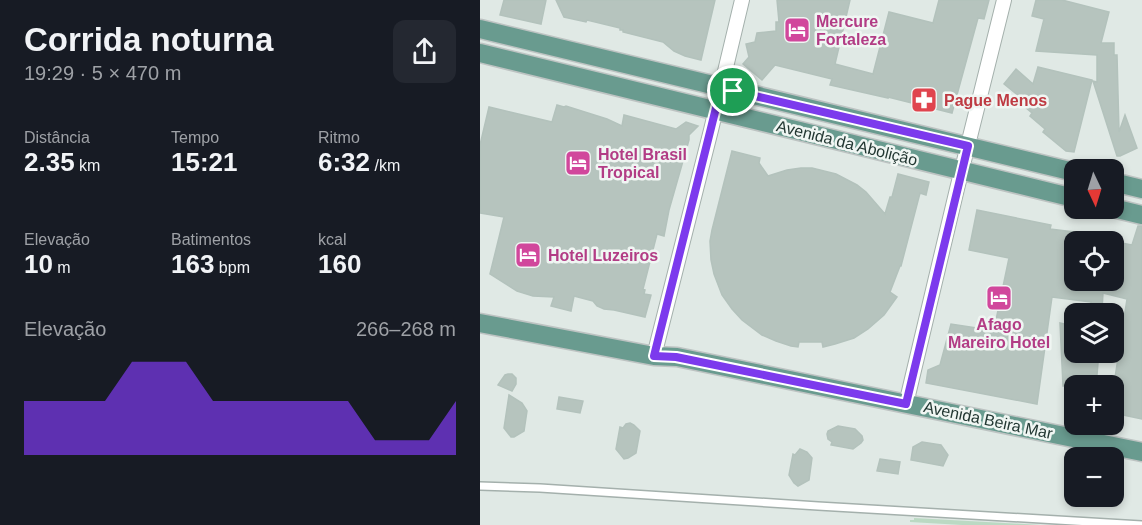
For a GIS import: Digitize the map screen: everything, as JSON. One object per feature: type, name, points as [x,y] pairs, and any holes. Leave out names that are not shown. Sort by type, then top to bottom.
[{"type":"main road","name":"Avenida da Abolição","points":[[480,29],[1064,170]]},
{"type":"main road","name":"Avenida da Abolição","points":[[480,53],[1064,196]]},
{"type":"main road","points":[[1124,185],[1142,189]]},
{"type":"main road","points":[[1124,210],[1142,214]]},
{"type":"main road","name":"Avenida Beira Mar","points":[[480,323],[654,356],[676,357],[1142,452]]},
{"type":"street","points":[[654,356],[742,0]]},
{"type":"street","points":[[906,404],[961,171],[1005,0]]},
{"type":"lane","points":[[480,486],[1142,525]]},
{"type":"green space","points":[[914,518],[1041,525],[962,525],[910,522]]},
{"type":"building","points":[[504,0],[546,0],[541,24],[500,15]]},
{"type":"building","points":[[556,0],[715,0],[701,60],[674,51],[663,42],[623,32],[620,28],[564,17]]},
{"type":"building","points":[[777,0],[850,0],[835,64],[873,74],[889,12],[933,23],[939,0],[989,0],[984,19],[978,18],[952,113],[830,85],[832,79],[775,65],[762,80],[743,64],[749,57],[746,44],[755,42],[757,33],[776,31],[776,22],[779,22]]},
{"type":"building","points":[[1036,0],[1062,0],[1109,12],[1101,43],[1114,43],[1114,55],[1117,55],[1119,132],[1125,115],[1137,148],[1117,156],[1093,81],[1097,82],[1097,55],[1036,51],[1044,19],[1032,16]]},
{"type":"building","points":[[1038,67],[1092,80],[1074,152],[1066,151],[1043,132],[1045,129],[1030,116],[1032,113],[1017,100],[1020,97],[1004,84],[1016,69],[1033,84]]},
{"type":"building","points":[[557,105],[607,119],[622,126],[624,115],[676,129],[686,122],[698,126],[689,135],[664,236],[657,234],[643,289],[644,294],[651,295],[645,317],[604,309],[593,301],[574,296],[571,311],[551,306],[554,297],[533,296],[517,291],[490,274],[504,217],[480,213],[480,145],[489,107],[552,122]]},
{"type":"building","points":[[732,151],[760,158],[759,163],[768,176],[801,168],[812,168],[836,174],[866,192],[885,214],[898,174],[929,182],[926,195],[920,193],[901,266],[890,292],[897,297],[884,315],[868,329],[854,338],[823,347],[822,342],[799,342],[798,347],[791,346],[762,335],[732,309],[722,295],[714,274],[710,241]]},
{"type":"building","points":[[977,210],[1051,225],[1050,229],[1066,231],[1064,231],[1064,291],[1124,291],[1124,244],[1132,245],[1138,226],[1142,226],[1142,419],[1124,415],[1124,375],[1115,375],[1117,363],[1124,363],[1124,319],[1127,299],[1103,293],[1102,303],[1052,297],[1037,404],[926,383],[928,370],[940,365],[951,324],[990,330],[992,323],[996,320],[1009,258],[969,250]]},
{"type":"building","points":[[1060,323],[1064,324],[1064,363],[1098,363],[1097,375],[1064,375],[1063,386]]},
{"type":"building","points":[[508,374],[516,378],[512,391],[498,385]]},
{"type":"building","points":[[509,395],[522,403],[527,411],[524,431],[514,437],[511,437],[504,428]]},
{"type":"building","points":[[559,397],[583,401],[580,413],[557,409]]},
{"type":"building","points":[[630,423],[640,431],[636,453],[624,459],[616,449],[620,427],[623,428]]},
{"type":"building","points":[[838,426],[855,429],[863,440],[853,449],[831,445],[828,431]]},
{"type":"building","points":[[922,442],[941,445],[948,455],[943,466],[911,460],[913,447]]},
{"type":"building","points":[[800,449],[812,458],[809,480],[798,486],[789,475],[793,454],[795,455]]},
{"type":"building","points":[[880,459],[900,462],[898,474],[877,471]]},
{"type":"place","name":"Mercure Fortaleza","points":[[797,30]]},
{"type":"place","name":"Pague Menos","points":[[924,100]]},
{"type":"place","name":"Hotel Brasil Tropical","points":[[578,163]]},
{"type":"place","name":"Hotel Luzeiros","points":[[528,255]]},
{"type":"place","name":"Afago Mareiro Hotel","points":[[999,298]]},
{"type":"route","points":[[721,88],[733,91],[968,146],[906,404],[676,357],[654,356],[721,88]]}]
